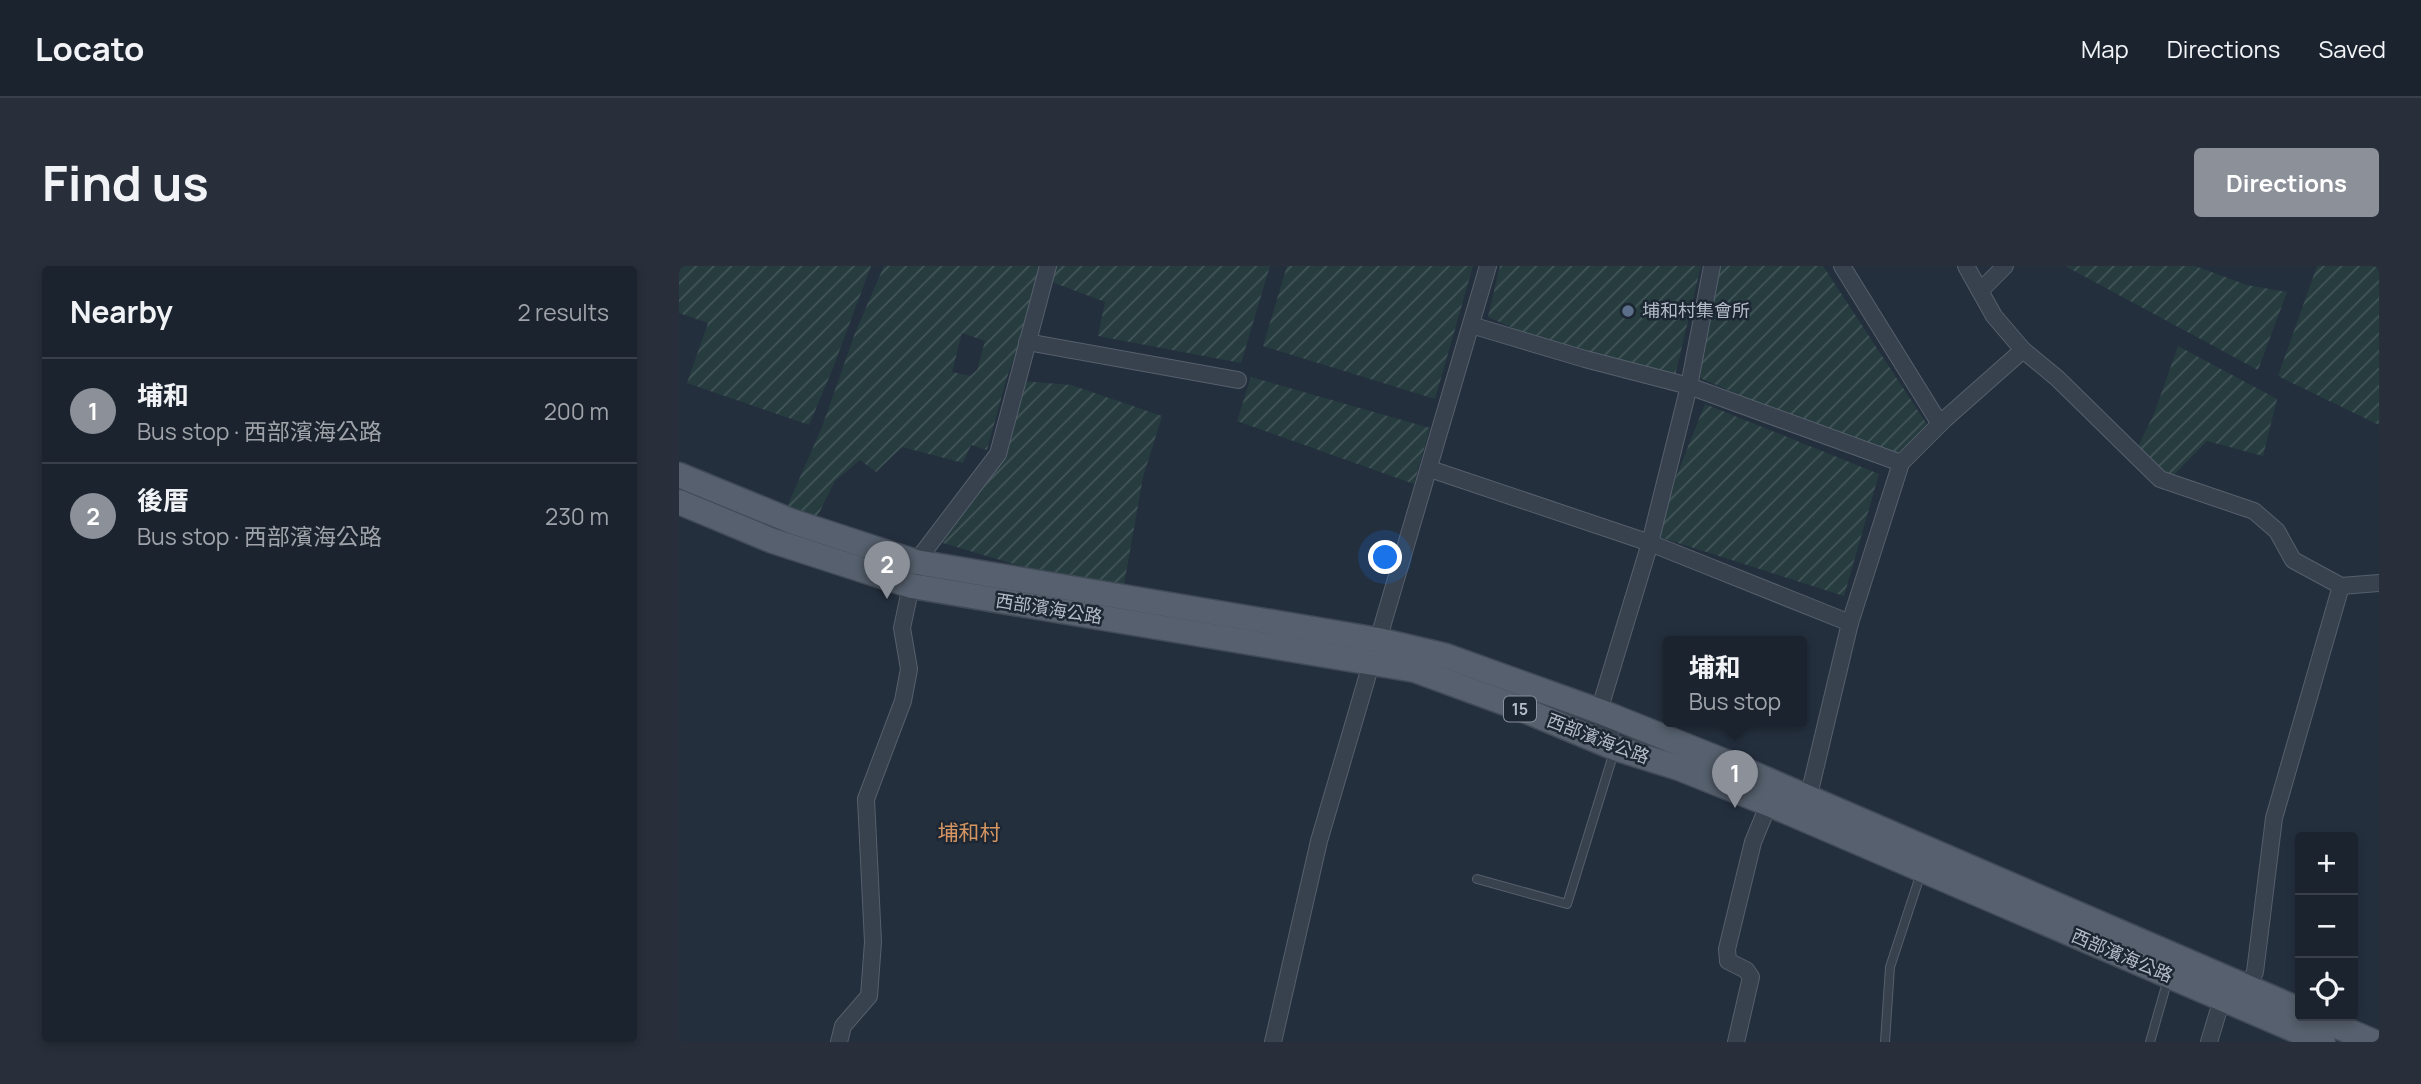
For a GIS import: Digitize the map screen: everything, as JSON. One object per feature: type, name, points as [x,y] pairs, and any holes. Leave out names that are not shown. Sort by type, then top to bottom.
[{"type":"main road","name":"西部濱海公路","points":[[679,475],[914,574]]},
{"type":"main road","name":"西部濱海公路","points":[[679,502],[773,541],[914,574],[1374,651],[1446,656],[1599,711],[1772,794],[1925,860],[2295,1008]]},
{"type":"main road","name":"西部濱海公路","points":[[1374,651],[1415,670],[1519,708],[1615,748],[1772,794],[1808,799],[1925,860],[2169,976],[2323,1042]]},
{"type":"main road","points":[[2325,1021],[2374,1042]]},
{"type":"street","points":[[839,1042],[843,1026],[869,996],[873,942],[866,799],[905,690],[909,669],[902,628],[914,574],[998,454],[1048,266]]},
{"type":"street","points":[[1273,1042],[1319,841],[1488,266]]},
{"type":"street","points":[[1615,748],[1599,711],[1650,543],[1689,386],[1712,266]]},
{"type":"street","points":[[1966,266],[1994,316],[2023,350],[2057,378],[2160,479],[2254,511],[2277,531],[2293,560],[2341,586],[2379,583]]},
{"type":"street","points":[[1981,290],[2005,266]]},
{"type":"street","points":[[1849,268],[1940,424]]},
{"type":"street","points":[[1471,325],[1689,386],[1901,463]]},
{"type":"street","points":[[1027,342],[1238,380]]},
{"type":"street","points":[[1808,799],[1850,624],[1901,463],[1940,424],[2023,350]]},
{"type":"street","points":[[1430,469],[1650,543],[1850,624]]},
{"type":"street","points":[[2209,1042],[2222,999],[2247,988],[2255,972],[2274,818],[2341,586]]},
{"type":"street","points":[[1736,1042],[1751,977],[1746,970],[1728,961],[1727,949],[1753,842],[1772,794]]},
{"type":"lane","points":[[1477,879],[1567,904],[1615,748]]},
{"type":"lane","points":[[1885,1042],[1891,967],[1925,860]]},
{"type":"lane","points":[[2150,1042],[2169,976]]},
{"type":"green space","points":[[679,266],[871,266],[809,425],[687,383],[708,323],[679,313]]},
{"type":"green space","points":[[884,266],[1043,266],[1037,296],[1007,377],[987,450],[971,445],[963,463],[902,447],[876,472],[860,460],[835,481],[816,519],[787,507],[822,427],[855,333]],"holes":[[[962,333],[985,341],[977,370],[970,376],[952,372]]]},
{"type":"green space","points":[[1053,266],[1270,266],[1241,363],[1098,336],[1105,302],[1049,281]]},
{"type":"green space","points":[[1287,266],[1473,266],[1435,399],[1263,346]]},
{"type":"green space","points":[[1500,266],[1701,266],[1675,376],[1585,359],[1488,317]]},
{"type":"green space","points":[[1715,266],[1823,266],[1932,432],[1892,460],[1700,378]]},
{"type":"green space","points":[[2065,266],[2195,266],[2247,285],[2287,292],[2258,370]]},
{"type":"green space","points":[[2317,266],[2379,266],[2379,425],[2278,376]]},
{"type":"green space","points":[[2178,346],[2277,399],[2263,456],[2207,441],[2165,484],[2133,456],[2154,414]]},
{"type":"green space","points":[[1251,377],[1430,428],[1414,484],[1237,421]]},
{"type":"green space","points":[[1022,381],[1071,385],[1162,416],[1143,477],[1122,596],[936,541],[1005,452]]},
{"type":"green space","points":[[1705,404],[1879,474],[1844,596],[1653,535]]},
{"type":"place","name":"埔和村集會所","points":[[1628,311]]},
{"type":"place","name":"後厝","points":[[887,599]]},
{"type":"place","name":"埔和","points":[[1735,808]]},
{"type":"district","name":"埔和村","points":[[969,833]]}]
